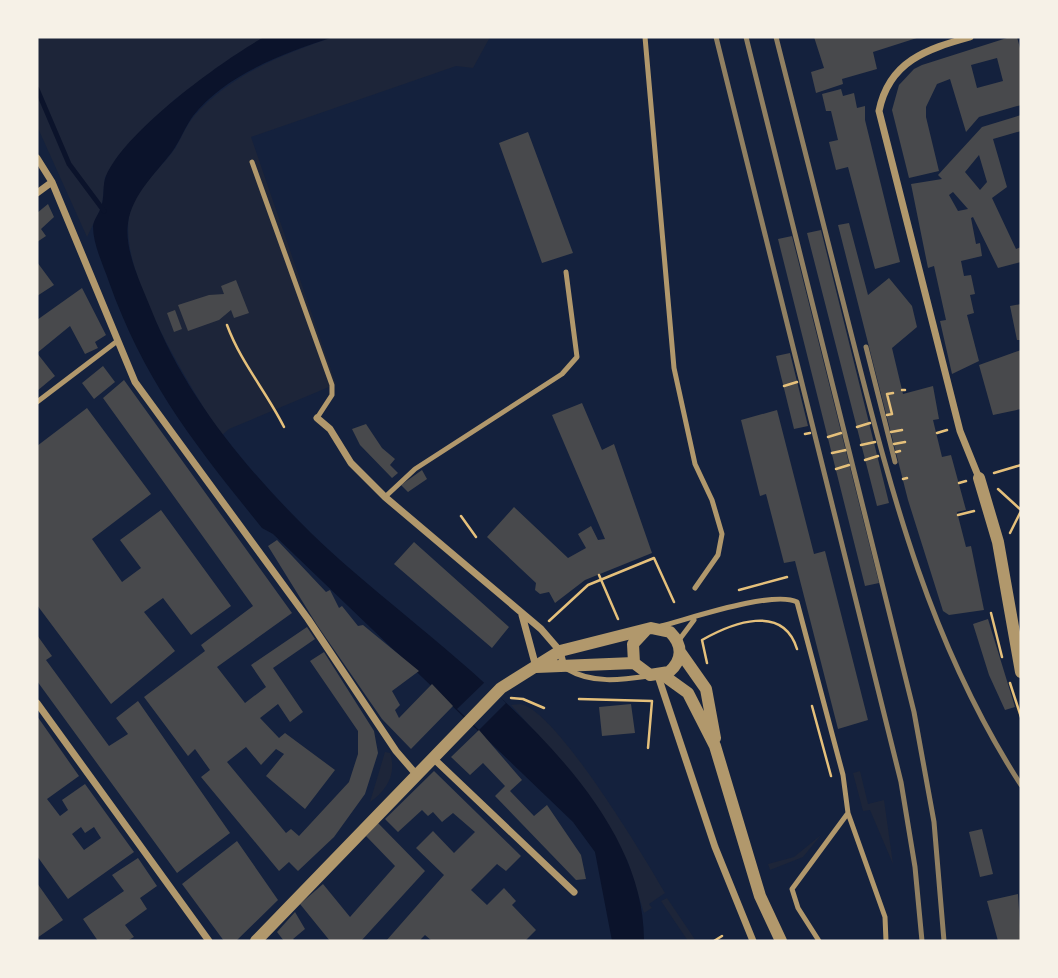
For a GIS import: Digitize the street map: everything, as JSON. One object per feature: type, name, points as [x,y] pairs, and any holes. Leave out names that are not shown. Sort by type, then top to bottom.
[{"type":"street","points":[[970,37],[931,48],[904,64],[887,85],[879,111],[960,431],[998,542],[1021,672]]},
{"type":"street","points":[[37,158],[52,182],[116,342],[135,382],[308,619],[396,751],[415,773]]},
{"type":"street","points":[[37,193],[52,182]]},
{"type":"street","points":[[317,418],[330,429],[351,463],[385,496],[541,629],[560,651],[564,667]]},
{"type":"street","points":[[522,614],[536,667]]},
{"type":"street","points":[[256,941],[495,692],[560,651],[650,629],[670,632],[706,689],[713,716],[715,746]]},
{"type":"street","points":[[635,663],[633,645],[650,629]]},
{"type":"street","points":[[657,676],[674,668],[679,648]]},
{"type":"street","points":[[536,667],[635,663],[688,693],[715,746],[760,896],[781,941]]},
{"type":"street","points":[[657,676],[719,858],[753,941]]},
{"type":"street","points":[[37,702],[209,941]]},
{"type":"street","points":[[432,757],[573,892]]},
{"type":"lane","points":[[645,37],[674,368],[695,464],[712,500],[722,534],[718,555],[695,588]]},
{"type":"lane","points":[[252,162],[332,385],[332,396],[317,418]]},
{"type":"lane","points":[[385,496],[415,469],[562,374],[577,357],[566,272]]},
{"type":"lane","points":[[37,402],[116,342]]},
{"type":"lane","points":[[650,629],[755,602],[789,600],[799,604],[843,775],[848,813],[885,917],[886,941]]},
{"type":"lane","points":[[679,648],[682,632],[696,617]]},
{"type":"lane","points":[[564,667],[582,678],[621,680],[657,676]]},
{"type":"lane","points":[[819,941],[797,908],[792,889],[848,813]]},
{"type":"path","points":[[227,325],[242,361],[269,399],[284,427]]},
{"type":"path","points":[[784,386],[797,382]]},
{"type":"path","points":[[881,395],[893,393]]},
{"type":"path","points":[[887,394],[892,414],[887,415]]},
{"type":"path","points":[[857,427],[870,423]]},
{"type":"path","points":[[891,432],[902,429]]},
{"type":"path","points":[[937,433],[947,430]]},
{"type":"path","points":[[828,437],[841,433]]},
{"type":"path","points":[[861,445],[875,442]]},
{"type":"path","points":[[894,444],[905,442]]},
{"type":"path","points":[[832,453],[846,450]]},
{"type":"path","points":[[865,460],[878,456]]},
{"type":"path","points":[[836,469],[849,464]]},
{"type":"path","points":[[959,483],[1021,465]]},
{"type":"path","points":[[993,485],[1021,510],[1007,541]]},
{"type":"path","points":[[958,515],[974,511]]},
{"type":"path","points":[[461,516],[476,537]]},
{"type":"path","points":[[549,621],[575,594],[600,577],[654,558],[674,602]]},
{"type":"path","points":[[739,590],[787,576]]},
{"type":"path","points":[[600,577],[618,619]]},
{"type":"path","points":[[702,640],[722,629],[760,619],[771,620],[792,635],[797,652]]},
{"type":"path","points":[[809,695],[830,776],[835,774]]},
{"type":"path","points":[[579,699],[652,701],[648,748]]},
{"type":"path","points":[[714,941],[722,936]]},
{"type":"shaded area","points":[[37,37],[264,37],[174,100],[105,177],[102,206],[87,237],[37,126]]},
{"type":"shaded area","points":[[264,37],[333,37],[276,58],[222,88],[193,116],[172,152],[139,194],[130,213],[128,244],[151,309],[181,372],[199,401],[263,483],[311,533],[356,574],[464,664],[518,714],[567,767],[607,822],[634,880],[644,941],[612,941],[595,852],[573,822],[273,534],[262,528],[174,412],[139,352],[123,318],[93,233],[102,203],[106,176],[116,158],[153,119],[200,80]]},
{"type":"shaded area","points":[[333,37],[490,37],[473,68],[456,66],[251,137],[336,384],[229,429],[221,436],[173,355],[142,288],[132,256],[128,227],[133,202],[176,147],[192,119],[209,101],[259,67]]},
{"type":"shaded area","points":[[521,704],[537,713],[577,758],[620,819],[665,893],[649,904],[652,908],[644,913],[628,862],[558,757],[511,705]]},
{"type":"shaded area","points":[[385,752],[390,753],[392,760],[389,781],[381,793],[370,802]]},
{"type":"shaded area","points":[[860,771],[868,804],[884,800],[893,864],[870,810],[863,811],[853,773]]},
{"type":"shaded area","points":[[821,835],[803,857],[770,870],[768,864],[794,857]]},
{"type":"shaded area","points":[[667,898],[696,941],[688,941],[661,901]]},
{"type":"pier","points":[[485,682],[506,703],[479,730],[457,709]]},
{"type":"building","points":[[814,37],[920,37],[873,52],[877,69],[842,79],[843,84],[816,93],[811,72],[824,68]]},
{"type":"building","points":[[1017,37],[1021,52],[1021,105],[979,117],[966,132],[950,79],[937,84],[926,107],[926,117],[939,171],[909,178],[892,110],[899,85],[914,69]],"holes":[[[997,58],[1003,81],[977,88],[971,65]]]},
{"type":"building","points":[[841,89],[843,96],[854,93],[857,108],[865,106],[865,120],[900,262],[875,269],[848,167],[836,170],[829,142],[838,140],[831,111],[826,111],[822,94]]},
{"type":"building","points":[[1021,115],[1021,131],[993,139],[1007,187],[992,198],[1016,249],[1021,247],[1021,262],[998,268],[973,217],[971,218],[976,244],[980,243],[982,256],[961,261],[964,276],[971,275],[975,294],[970,295],[974,313],[967,315],[979,361],[952,374],[940,321],[946,320],[934,266],[928,268],[911,184],[942,179],[938,175],[982,127]],"holes":[[[979,155],[987,182],[980,190],[965,172]],[[953,192],[968,209],[958,211],[949,195]]]},
{"type":"building","points":[[528,132],[573,253],[542,263],[499,143]]},
{"type":"building","points":[[48,204],[54,217],[41,229],[46,236],[37,242],[37,213]]},
{"type":"building","points":[[849,223],[868,295],[889,278],[912,306],[917,327],[892,348],[903,394],[933,386],[939,419],[933,420],[942,457],[951,455],[966,510],[957,512],[966,547],[971,546],[984,610],[949,615],[943,611],[908,500],[838,225]]},
{"type":"building","points":[[821,230],[889,503],[877,506],[807,233]]},
{"type":"building","points":[[792,236],[879,583],[865,586],[778,239]]},
{"type":"building","points":[[37,262],[54,285],[37,296]]},
{"type":"building","points":[[236,280],[249,313],[234,318],[231,310],[219,320],[188,331],[178,305],[209,295],[224,294],[221,286]]},
{"type":"building","points":[[82,288],[106,335],[95,342],[98,348],[85,354],[70,326],[37,353],[37,320]]},
{"type":"building","points":[[1021,304],[1021,340],[1017,340],[1010,306]]},
{"type":"building","points":[[175,310],[182,329],[174,332],[167,313]]},
{"type":"building","points":[[1021,350],[1021,409],[993,415],[979,365]]},
{"type":"building","points":[[37,353],[55,376],[37,391]]},
{"type":"building","points":[[790,353],[808,426],[794,429],[776,356]]},
{"type":"building","points":[[103,366],[115,382],[94,399],[82,383]]},
{"type":"building","points":[[124,380],[292,613],[217,667],[245,703],[266,687],[251,665],[307,627],[315,639],[273,668],[303,712],[290,722],[278,704],[260,718],[279,738],[285,733],[335,770],[305,809],[266,776],[284,754],[276,749],[261,765],[246,747],[227,762],[286,833],[291,829],[299,836],[349,782],[358,754],[358,731],[310,661],[324,652],[374,731],[378,753],[365,794],[334,837],[298,871],[289,862],[279,871],[201,777],[210,770],[195,749],[188,756],[144,697],[205,651],[201,645],[253,606],[103,398]]},
{"type":"building","points":[[582,403],[602,450],[614,444],[652,553],[585,580],[555,603],[549,592],[540,594],[535,590],[536,583],[487,537],[514,507],[568,558],[586,548],[578,534],[591,526],[598,540],[605,539],[552,415]]},
{"type":"building","points":[[87,408],[151,494],[92,539],[122,582],[141,568],[120,540],[161,510],[231,606],[191,635],[163,598],[144,612],[175,651],[111,704],[37,605],[37,446]]},
{"type":"building","points":[[777,410],[814,554],[825,551],[868,720],[838,729],[795,561],[784,563],[766,494],[760,496],[741,420]]},
{"type":"building","points":[[366,424],[382,448],[395,459],[390,465],[398,473],[392,478],[360,445],[352,429]]},
{"type":"building","points":[[422,470],[427,479],[408,492],[401,485]]},
{"type":"building","points":[[277,540],[326,592],[330,590],[339,608],[342,606],[358,626],[363,625],[419,671],[392,691],[400,705],[395,710],[399,718],[432,684],[453,706],[411,749],[382,719],[317,625],[268,546]]},
{"type":"building","points":[[414,542],[509,627],[492,648],[394,564]]},
{"type":"building","points":[[988,619],[1015,707],[1005,710],[989,675],[973,624]]},
{"type":"building","points":[[37,635],[52,656],[46,660],[109,746],[128,734],[116,718],[138,701],[230,833],[177,873],[37,681]]},
{"type":"building","points":[[631,704],[635,733],[602,736],[599,707]]},
{"type":"building","points":[[37,716],[79,776],[47,799],[60,816],[68,810],[62,800],[85,784],[134,852],[68,899],[37,856]],"holes":[[[81,827],[85,833],[94,827],[101,838],[84,850],[72,834]]]},
{"type":"building","points":[[479,730],[522,780],[510,791],[534,816],[547,805],[581,855],[586,879],[576,880],[495,796],[505,786],[483,763],[470,775],[451,757]]},
{"type":"building","points":[[434,771],[521,856],[506,871],[497,864],[471,890],[487,905],[504,888],[516,901],[512,905],[536,930],[525,941],[432,941],[425,935],[419,941],[386,941],[444,875],[416,848],[433,831],[454,853],[475,832],[453,813],[442,822],[433,812],[428,816],[422,810],[398,832],[385,819]]},
{"type":"building","points":[[378,823],[425,871],[361,941],[330,941],[300,904],[323,884],[350,917],[395,866],[366,836]]},
{"type":"building","points":[[982,829],[993,874],[980,877],[969,832]]},
{"type":"building","points":[[237,841],[278,900],[236,941],[224,941],[182,884]]},
{"type":"building","points":[[138,858],[157,886],[140,898],[147,909],[125,925],[134,937],[127,941],[98,941],[83,919],[124,891],[112,875]]},
{"type":"building","points":[[37,883],[63,920],[37,938]]},
{"type":"building","points":[[1018,894],[1021,941],[998,941],[987,901]]},
{"type":"building","points":[[295,912],[305,929],[293,939],[295,941],[284,941],[277,932]]},
{"type":"waterway","points":[[37,89],[69,164],[104,211]]},
{"type":"railway","points":[[716,37],[901,782],[915,867],[922,941]]},
{"type":"railway","points":[[746,37],[914,712],[934,822],[944,941]]},
{"type":"railway","points":[[776,37],[883,457],[918,570],[962,679],[1021,785]]},
{"type":"railway","points":[[866,347],[895,462]]}]
